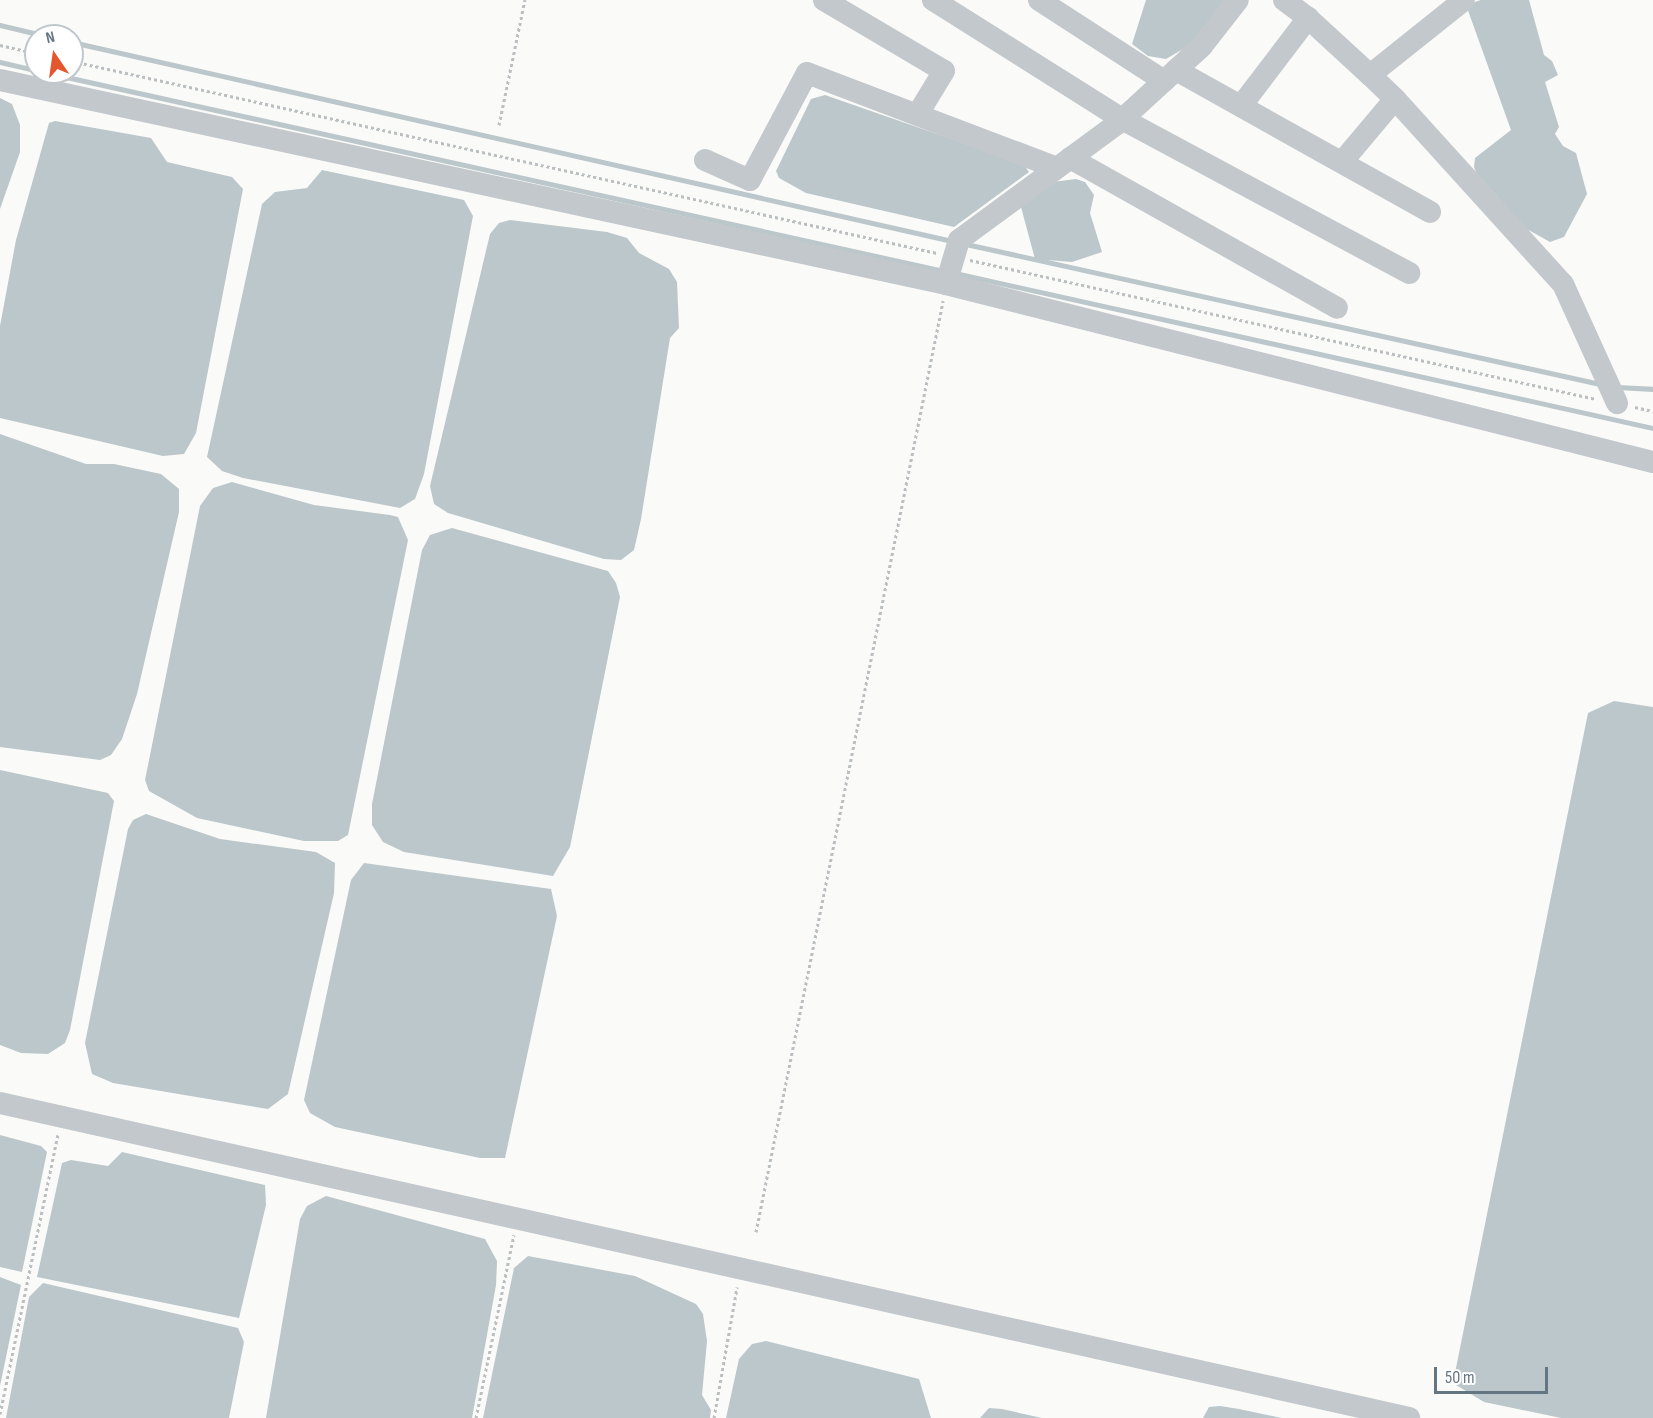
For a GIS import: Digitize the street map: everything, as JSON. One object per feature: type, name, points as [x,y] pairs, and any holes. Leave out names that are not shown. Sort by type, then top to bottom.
[{"type":"street","points":[[824,0],[944,71],[919,112]]},
{"type":"street","points":[[933,0],[1122,119],[1409,273]]},
{"type":"street","points":[[1039,0],[1170,75],[1241,106],[1430,212]]},
{"type":"street","points":[[953,262],[1063,163],[1122,119],[1202,46],[1238,0]]},
{"type":"street","points":[[1284,0],[1308,18],[1395,99],[1543,256],[1563,284],[1612,391]]},
{"type":"street","points":[[1370,75],[1464,0]]},
{"type":"street","points":[[1241,106],[1308,18]]},
{"type":"street","points":[[705,160],[750,180],[807,73],[1063,163],[1337,308]]},
{"type":"street","points":[[0,80],[953,262],[1653,462]]},
{"type":"street","points":[[1342,162],[1395,99]]},
{"type":"street","points":[[0,1103],[1409,1418]]},
{"type":"path","points":[[499,125],[525,0]]},
{"type":"path","points":[[0,45],[24,50]]},
{"type":"path","points":[[84,64],[953,262],[1612,391],[1653,411]]},
{"type":"path","points":[[756,1232],[953,262]]},
{"type":"path","points":[[0,1414],[62,1117]]},
{"type":"path","points":[[476,1418],[517,1219]]},
{"type":"path","points":[[714,1418],[740,1269]]},
{"type":"shaded area","points":[[1146,0],[1227,0],[1195,42],[1166,59],[1148,56],[1132,44]]},
{"type":"shaded area","points":[[1481,0],[1529,0],[1544,55],[1552,61],[1558,75],[1545,82],[1559,127],[1555,134],[1563,146],[1576,153],[1587,194],[1564,237],[1550,242],[1525,228],[1479,180],[1474,167],[1475,158],[1511,130],[1466,5]]},
{"type":"shaded area","points":[[825,95],[1023,164],[1029,172],[954,227],[806,193],[779,178],[776,171],[811,99]]},
{"type":"shaded area","points":[[0,98],[12,104],[20,125],[20,152],[0,209]]},
{"type":"shaded area","points":[[55,121],[151,138],[167,162],[232,177],[243,189],[196,433],[184,454],[163,456],[0,418],[0,326],[16,240],[49,123]]},
{"type":"shaded area","points":[[322,170],[464,200],[473,216],[424,474],[415,499],[400,508],[243,478],[222,471],[207,457],[262,204],[275,192],[307,188]]},
{"type":"shaded area","points":[[1076,179],[1085,182],[1094,195],[1090,213],[1102,252],[1072,262],[1035,259],[1021,207],[1052,182]]},
{"type":"shaded area","points":[[510,220],[607,232],[627,238],[639,253],[669,269],[677,282],[679,328],[670,338],[641,519],[634,550],[621,560],[604,559],[448,513],[434,504],[430,486],[490,234],[499,223]]},
{"type":"shaded area","points":[[0,434],[86,464],[114,464],[161,474],[179,489],[179,512],[137,694],[122,739],[111,755],[100,760],[0,747]]},
{"type":"shaded area","points":[[232,482],[314,505],[398,517],[408,540],[348,835],[338,841],[304,841],[197,818],[149,791],[145,780],[200,506],[213,488]]},
{"type":"shaded area","points":[[452,528],[608,571],[616,583],[620,597],[570,847],[553,876],[404,852],[383,842],[372,825],[372,804],[422,550],[430,535]]},
{"type":"shaded area","points":[[1614,701],[1653,707],[1653,1418],[1561,1418],[1484,1402],[1456,1385],[1455,1373],[1588,713]]},
{"type":"shaded area","points":[[0,770],[108,793],[114,801],[70,1030],[65,1043],[48,1054],[21,1053],[0,1045]]},
{"type":"shaded area","points":[[146,814],[220,839],[316,852],[335,863],[334,893],[288,1094],[268,1109],[113,1083],[92,1074],[85,1043],[128,829],[133,820]]},
{"type":"shaded area","points":[[364,863],[551,889],[557,916],[505,1158],[480,1158],[335,1127],[310,1113],[304,1100],[351,880]]},
{"type":"shaded area","points":[[0,1135],[41,1146],[47,1152],[22,1272],[0,1267]]},
{"type":"shaded area","points":[[122,1152],[265,1185],[266,1205],[239,1318],[37,1277],[62,1163],[71,1160],[108,1166]]},
{"type":"shaded area","points":[[326,1196],[485,1239],[497,1261],[496,1285],[472,1418],[266,1418],[300,1219],[307,1206]]},
{"type":"shaded area","points":[[528,1256],[635,1276],[696,1304],[703,1314],[707,1341],[702,1395],[711,1410],[710,1418],[483,1418],[514,1268]]},
{"type":"shaded area","points":[[0,1277],[21,1285],[0,1386]]},
{"type":"shaded area","points":[[43,1283],[238,1328],[244,1342],[229,1418],[6,1418],[29,1297]]},
{"type":"shaded area","points":[[766,1341],[919,1379],[931,1418],[726,1418],[739,1359],[752,1344]]},
{"type":"shaded area","points":[[1220,1406],[1282,1418],[1203,1418],[1209,1407]]},
{"type":"shaded area","points":[[989,1408],[1002,1409],[1042,1418],[980,1418]]},
{"type":"waterway","points":[[0,25],[24,31]]},
{"type":"waterway","points":[[84,45],[952,241]]},
{"type":"waterway","points":[[0,62],[24,67]]},
{"type":"waterway","points":[[84,81],[944,271]]},
{"type":"waterway","points":[[966,244],[1600,384]]},
{"type":"waterway","points":[[955,273],[1653,428]]},
{"type":"waterway","points":[[1617,387],[1653,389]]}]
